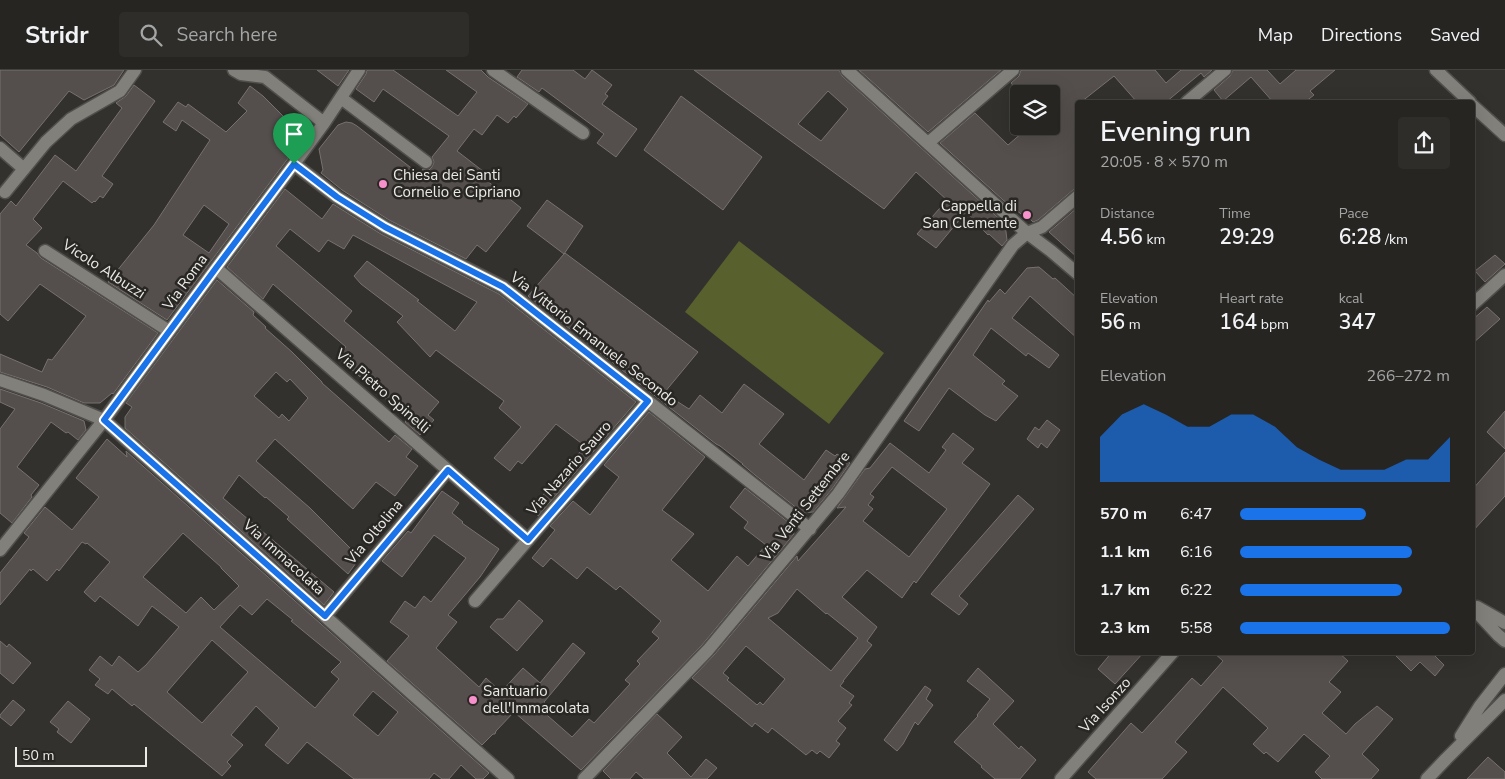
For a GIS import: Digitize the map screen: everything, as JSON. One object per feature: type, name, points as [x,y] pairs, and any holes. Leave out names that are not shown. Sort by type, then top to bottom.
[{"type":"street","points":[[5,192],[46,142],[71,119],[120,91],[135,70]]},
{"type":"street","name":"Via Roma","points":[[0,550],[104,420],[324,123],[359,70]]},
{"type":"street","points":[[493,70],[583,133]]},
{"type":"street","points":[[847,70],[1026,233],[1075,271]]},
{"type":"street","points":[[928,143],[1012,70]]},
{"type":"street","points":[[1189,100],[1225,70]]},
{"type":"street","points":[[1436,70],[1467,100]]},
{"type":"street","points":[[237,72],[265,77],[324,123]]},
{"type":"street","points":[[341,98],[426,162]]},
{"type":"street","points":[[1475,108],[1505,135]]},
{"type":"street","points":[[0,148],[24,168]]},
{"type":"street","name":"Via Vittorio Emanuele Secondo","points":[[294,164],[337,197],[385,227],[503,287],[810,528]]},
{"type":"street","name":"Via Venti Settembre","points":[[584,779],[708,650],[838,494],[1013,245],[1026,233],[1042,227],[1075,199]]},
{"type":"street","name":"Vicolo Albuzzi","points":[[46,251],[169,331]]},
{"type":"street","name":"Via Pietro Spinelli","points":[[216,268],[528,540]]},
{"type":"street","points":[[1475,302],[1505,275]]},
{"type":"street","name":"Via Immacolata","points":[[0,380],[44,395],[104,420],[508,779]]},
{"type":"street","name":"Via Nazario Sauro","points":[[475,601],[648,401]]},
{"type":"street","name":"Via Oltolina","points":[[325,616],[448,470]]},
{"type":"street","points":[[1475,607],[1505,623]]},
{"type":"street","points":[[1475,608],[1505,641]]},
{"type":"street","name":"Via Isonzo","points":[[1061,779],[1170,655]]},
{"type":"street","points":[[1446,758],[1480,706],[1505,674]]},
{"type":"street","points":[[1427,779],[1505,700]]},
{"type":"green space","points":[[739,241],[884,353],[829,424],[685,312]]},
{"type":"building","points":[[0,70],[124,70],[114,85],[84,100],[69,91],[19,152],[0,135]]},
{"type":"building","points":[[317,70],[349,70],[338,86]]},
{"type":"building","points":[[367,70],[393,70],[458,116],[477,92],[446,70],[481,70],[488,77],[528,104],[516,118],[514,116],[508,123],[497,115],[482,135],[474,129],[457,151],[488,175],[486,180],[521,208],[486,252],[477,245],[466,259],[389,220],[342,190],[321,173],[323,170],[319,149],[338,125],[346,122],[357,126],[419,174],[423,169],[429,170],[432,167],[434,162],[432,157],[449,136],[383,89],[374,102],[356,89]]},
{"type":"building","points":[[522,70],[573,70],[585,79],[592,70],[612,85],[605,94],[608,96],[602,104],[637,129],[616,157],[597,143],[604,134],[542,88],[539,92],[517,77]]},
{"type":"building","points":[[694,70],[839,70],[842,76],[1005,224],[1007,240],[1002,246],[988,235],[966,212],[936,248],[917,234],[947,200],[916,172],[884,209]],"holes":[[[828,91],[848,109],[821,141],[798,124]]]},
{"type":"building","points":[[859,70],[1001,70],[928,132]]},
{"type":"building","points":[[1021,70],[1155,70],[1166,83],[1181,70],[1212,70],[1204,77],[1201,73],[1168,100],[1135,100],[1114,76],[1084,100],[1075,100],[1075,189],[1038,220],[1033,222],[1003,200],[940,143],[975,113],[1008,145],[1020,135],[1060,135],[1060,85],[1013,85],[1011,83],[1019,76]]},
{"type":"building","points":[[1233,70],[1267,70],[1280,84],[1296,70],[1335,70],[1310,91],[1314,95],[1308,100],[1271,100],[1251,77],[1222,100],[1214,90],[1230,76]]},
{"type":"building","points":[[134,85],[155,101],[102,176],[113,184],[103,198],[100,196],[92,203],[63,181],[33,219],[42,228],[26,245],[41,258],[158,333],[113,394],[100,403],[84,403],[47,387],[0,372],[0,354],[42,372],[48,359],[52,360],[86,316],[40,284],[8,321],[0,314],[0,214],[11,201],[16,206],[55,155],[76,171],[122,108],[116,103],[126,96]]},
{"type":"building","points":[[250,86],[263,96],[304,137],[167,320],[108,282],[154,225],[210,140],[182,120],[176,131],[163,122],[178,102],[186,107],[188,104],[226,132],[247,111],[238,103]],"holes":[[[204,205],[229,224],[209,253],[183,235]]]},
{"type":"building","points":[[681,96],[762,157],[723,210],[644,150]]},
{"type":"building","points":[[285,189],[322,219],[333,204],[381,234],[499,294],[636,402],[538,516],[531,509],[585,446],[556,424],[522,464],[518,461],[510,471],[494,458],[521,427],[499,408],[504,401],[436,350],[430,357],[397,322],[403,316],[361,284],[354,276],[367,261],[419,300],[417,301],[455,331],[477,302],[353,235],[344,249],[328,240],[319,252],[290,229],[276,246],[352,311],[344,321],[439,402],[428,415],[434,420],[420,435],[405,422],[408,418],[337,357],[346,347],[273,284],[263,299],[227,267]]},
{"type":"building","points":[[547,200],[583,226],[564,254],[527,226]]},
{"type":"building","points":[[1075,210],[1075,255],[1049,232]]},
{"type":"building","points":[[565,253],[698,352],[664,393],[689,409],[700,395],[722,413],[744,384],[784,414],[759,444],[804,480],[826,450],[835,456],[837,454],[850,463],[813,512],[803,513],[528,296]]},
{"type":"building","points":[[1495,255],[1505,264],[1485,282],[1475,271]]},
{"type":"building","points":[[1039,267],[1053,279],[1055,278],[1075,296],[1075,336],[1030,296],[1012,318],[1059,355],[1049,368],[1028,353],[1026,356],[991,328],[973,355],[1005,381],[1002,384],[1018,396],[996,421],[949,388],[919,431],[904,421],[988,300],[989,302],[1000,289],[1005,294],[1027,268]]},
{"type":"building","points":[[217,280],[254,312],[253,315],[265,328],[322,383],[389,442],[395,435],[412,449],[406,457],[418,466],[395,496],[376,482],[353,509],[275,439],[256,461],[310,508],[355,553],[356,563],[348,574],[287,519],[289,517],[239,475],[223,498],[334,592],[324,605],[125,428],[125,417],[132,407],[126,403]],"holes":[[[276,372],[287,382],[290,379],[308,398],[289,421],[282,414],[279,418],[254,396]]]},
{"type":"building","points":[[1487,307],[1500,319],[1475,341],[1475,317]]},
{"type":"building","points":[[0,389],[41,403],[84,421],[86,430],[78,440],[51,422],[17,467],[39,485],[12,523],[0,513],[0,429],[15,409],[0,402]]},
{"type":"building","points":[[1505,411],[1505,449],[1487,432]]},
{"type":"building","points":[[649,412],[705,457],[662,510],[694,534],[671,560],[708,591],[737,556],[748,566],[766,545],[744,528],[748,522],[730,507],[745,488],[793,526],[794,534],[702,645],[581,770],[514,712],[495,734],[482,745],[387,661],[409,636],[390,622],[405,601],[415,608],[424,596],[431,602],[466,558],[434,535],[402,577],[382,561],[408,531],[411,533],[442,491],[459,503],[452,513],[462,523],[499,549],[480,577],[448,615],[457,622],[436,648],[479,687],[486,678],[501,692],[523,668],[540,683],[573,643],[585,653],[540,709],[572,737],[589,719],[594,723],[630,684],[625,680],[640,664],[637,661],[659,638],[652,632],[661,621],[620,586],[616,590],[587,567],[577,579],[551,558],[543,567],[532,558],[555,530],[550,526],[573,501],[590,515],[619,477],[604,465]]},
{"type":"building","points":[[1047,420],[1060,430],[1047,448],[1041,443],[1038,448],[1027,439],[1035,427],[1039,430]]},
{"type":"building","points":[[953,433],[974,449],[962,463],[990,484],[916,583],[914,581],[902,598],[867,570],[842,597],[877,627],[867,641],[872,645],[840,686],[854,696],[849,703],[852,705],[838,721],[846,728],[836,741],[840,744],[829,758],[820,751],[817,754],[812,750],[806,755],[772,728],[768,733],[755,723],[752,727],[692,678],[714,655],[797,556],[798,561],[846,507],[837,508],[865,469],[870,468],[890,443],[929,473],[946,450],[942,447]],"holes":[[[892,467],[947,509],[909,557],[863,521],[873,509],[868,505],[874,497],[870,494]],[[797,589],[858,638],[831,671],[768,618],[778,613]],[[746,646],[785,679],[763,705],[760,702],[757,705],[727,680],[729,678],[723,673]]]},
{"type":"building","points":[[107,439],[127,457],[126,451],[489,773],[483,779],[476,779],[461,765],[449,779],[442,779],[434,773],[429,779],[354,779],[307,742],[288,764],[265,745],[279,728],[256,706],[231,735],[243,745],[227,762],[231,766],[222,776],[134,704],[132,706],[112,689],[108,694],[95,685],[100,679],[89,670],[100,656],[112,666],[119,656],[138,672],[179,627],[152,606],[138,626],[100,596],[95,602],[84,592],[110,562],[87,543],[82,542],[59,571],[57,569],[47,581],[33,569],[31,571],[30,569],[0,605],[0,573],[29,537],[24,533],[45,507],[72,530],[99,497],[76,478]],"holes":[[[183,533],[239,586],[214,610],[201,597],[186,613],[143,577]],[[267,599],[341,662],[331,672],[339,679],[315,708],[220,627],[240,605],[252,615]],[[212,640],[248,672],[202,723],[167,692]],[[373,691],[398,712],[378,736],[353,715]]]},
{"type":"building","points":[[1505,452],[1505,496],[1475,529],[1475,487]]},
{"type":"building","points":[[1018,495],[1034,509],[959,596],[968,604],[959,615],[931,594]]},
{"type":"building","points":[[519,600],[543,621],[517,651],[490,627],[497,619],[503,619]]},
{"type":"building","points":[[0,641],[7,647],[9,644],[31,663],[13,684],[0,673]]},
{"type":"building","points":[[1110,655],[1141,655],[1115,684],[1098,669]]},
{"type":"building","points":[[1216,655],[1341,655],[1348,661],[1329,682],[1341,692],[1322,713],[1346,734],[1377,706],[1393,719],[1362,754],[1379,770],[1371,779],[1322,779],[1315,772],[1330,756],[1304,734],[1278,762],[1266,752],[1264,754],[1253,744],[1268,728],[1223,687],[1175,742],[1187,752],[1162,779],[1096,779],[1088,772],[1131,723],[1142,733],[1192,678],[1201,686],[1223,661]]},
{"type":"building","points":[[1395,655],[1434,655],[1444,665],[1435,676],[1420,662],[1411,671]]},
{"type":"building","points":[[978,668],[1014,701],[993,724],[1019,749],[1021,746],[1036,760],[1020,779],[995,779],[954,742],[978,716],[990,699],[967,681]]},
{"type":"building","points":[[925,686],[931,690],[926,699],[933,705],[918,725],[915,722],[897,751],[884,740]]},
{"type":"building","points":[[13,700],[25,710],[11,726],[0,715]]},
{"type":"building","points":[[68,701],[90,719],[71,743],[57,732],[59,729],[50,722]]},
{"type":"building","points":[[657,714],[682,737],[667,753],[691,777],[706,759],[717,768],[707,779],[644,779],[636,772],[630,779],[611,779],[603,771]]},
{"type":"building","points":[[1488,757],[1505,772],[1505,779],[1467,779]]},
{"type":"place","name":"Chiesa dei Santi Cornelio e Cipriano","points":[[383,184]]},
{"type":"place","name":"Cappella di San Clemente","points":[[1027,215]]},
{"type":"place","name":"Santuario dell'Immacolata","points":[[473,700]]},
{"type":"route","points":[[294,164],[337,197],[385,227],[503,287],[648,401],[528,540],[448,470],[325,616],[104,420],[294,164]]}]
